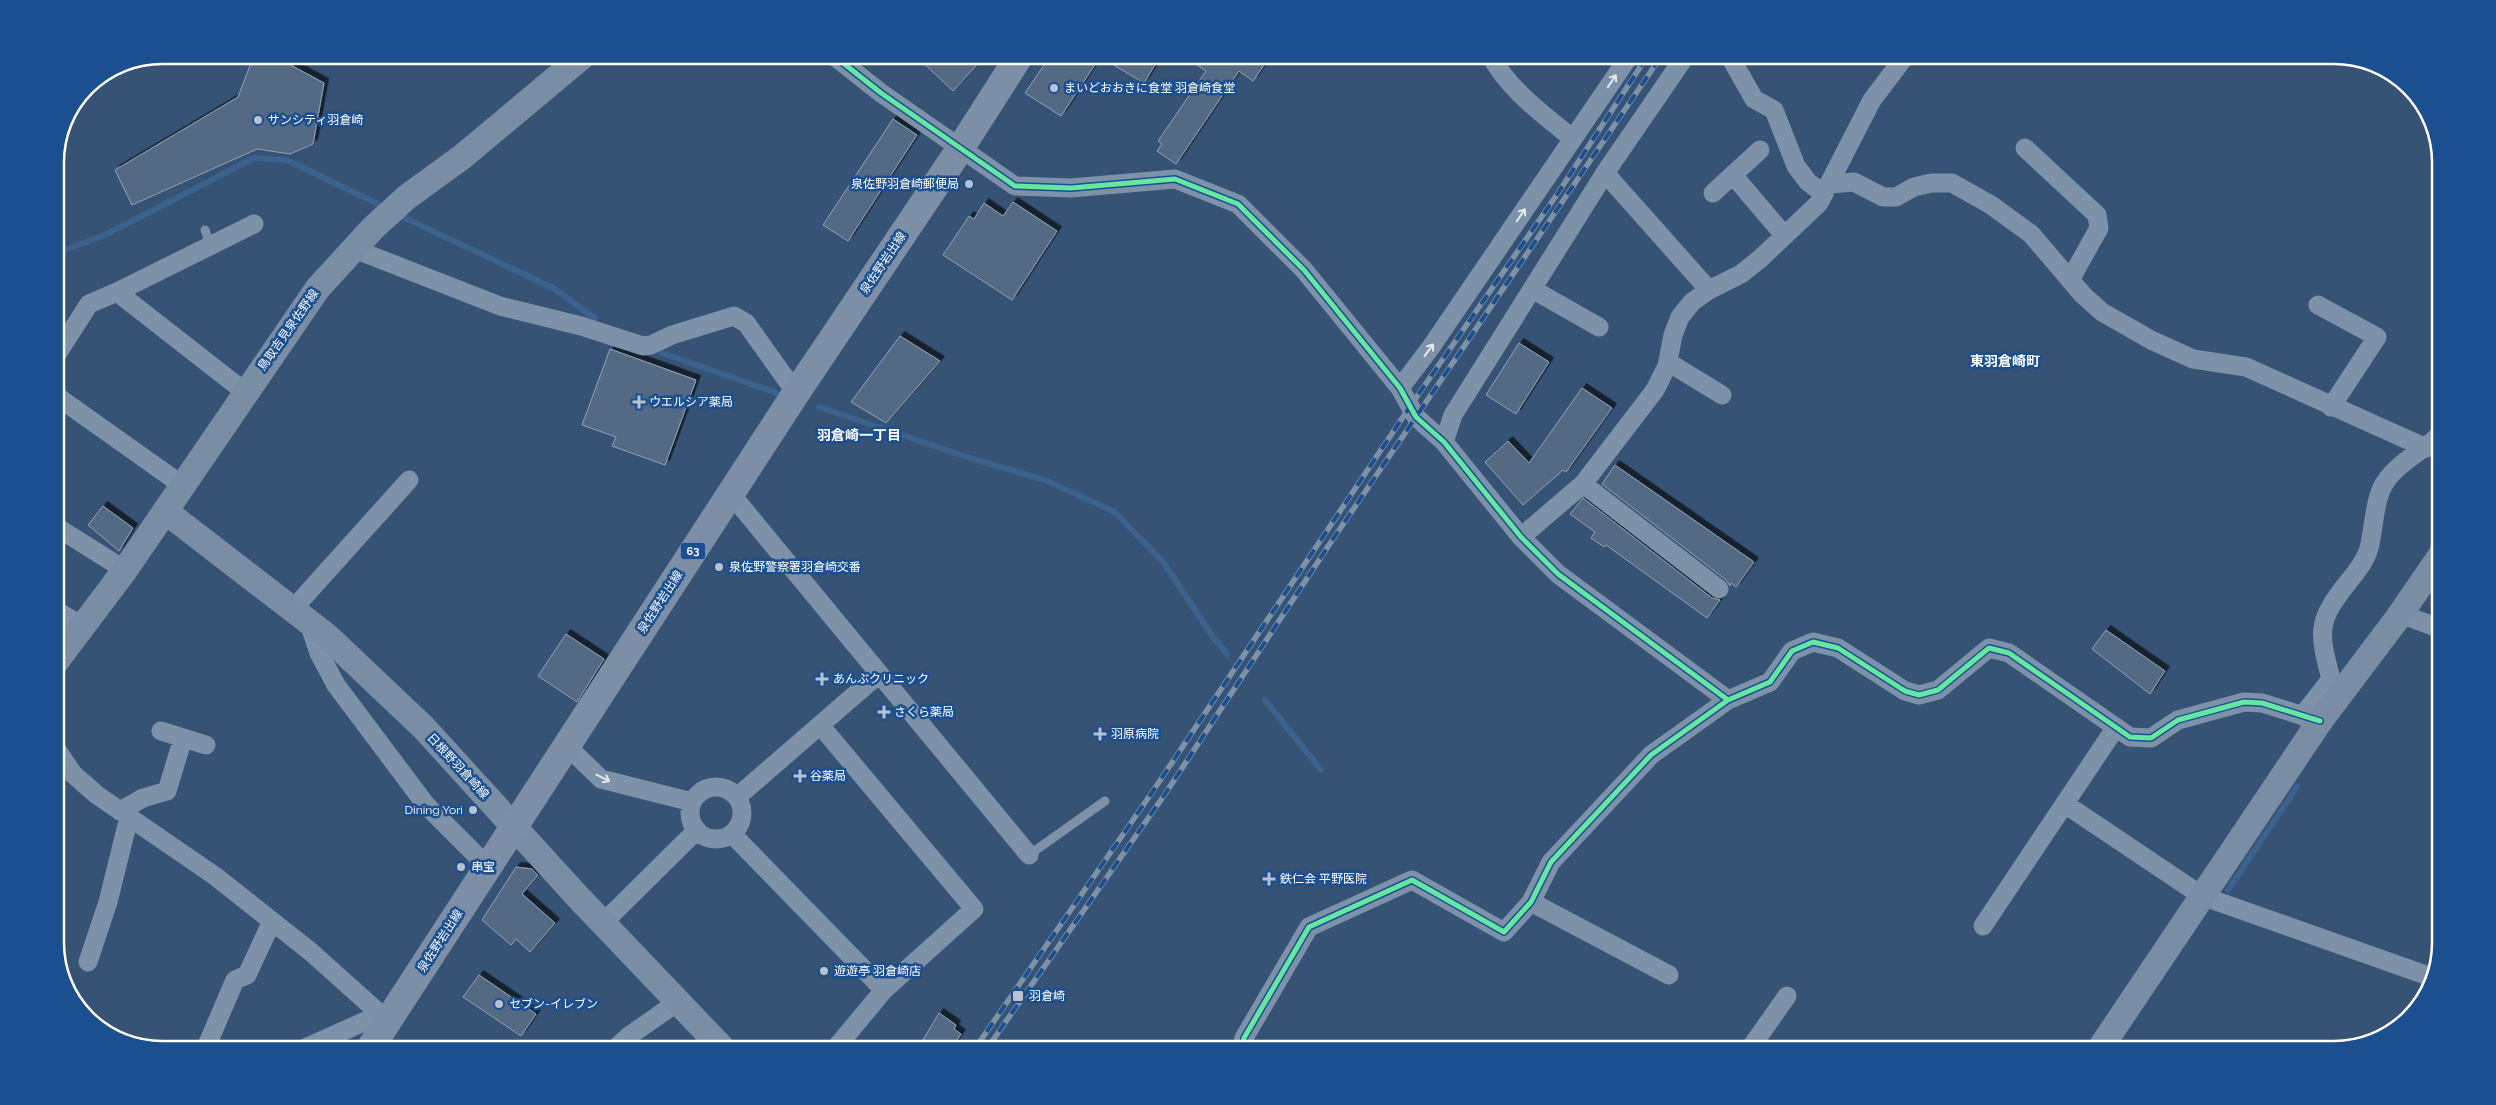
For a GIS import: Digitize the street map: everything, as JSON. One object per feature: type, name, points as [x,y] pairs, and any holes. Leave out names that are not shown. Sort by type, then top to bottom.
[{"type":"main road","name":"鳥取吉見泉佐野線","points":[[64,651],[124,570],[244,392],[318,288],[354,249],[407,197],[462,157],[573,64]]},
{"type":"main road","name":"泉佐野岩出線","points":[[374,1041],[385,1018],[488,867],[796,393],[960,149],[1014,64]]},
{"type":"main road","name":"日根野羽倉崎線","points":[[165,510],[327,636],[424,728],[603,923],[716,1041]]},
{"type":"main road","points":[[2105,1041],[2202,896],[2311,718],[2400,614],[2432,568]]},
{"type":"street","points":[[844,64],[881,93],[1015,186],[1071,188],[1175,179],[1238,204],[1304,270],[1400,388],[1416,417],[1444,442],[1521,538],[1558,574],[1587,598],[1728,700]]},
{"type":"street","points":[[1495,64],[1521,96],[1573,139]]},
{"type":"street","points":[[1400,388],[1431,348],[1624,64]]},
{"type":"street","points":[[1444,442],[1453,415],[1605,173],[1680,64]]},
{"type":"street","points":[[1735,64],[1754,99],[1774,110],[1796,166],[1808,182],[1827,189],[1854,182],[1883,197],[1896,197],[1914,187],[1931,183],[1952,183],[1991,205],[2031,234],[2070,280],[2102,312],[2151,340],[2193,359],[2246,368],[2426,448]]},
{"type":"street","points":[[1521,538],[1583,484],[1655,390],[1668,362],[1673,335],[1680,317],[1692,302],[1709,290],[1741,274],[1819,203],[1872,100],[1899,64]]},
{"type":"street","points":[[2025,148],[2097,215],[2099,228],[2070,280]]},
{"type":"street","points":[[1713,193],[1760,150]]},
{"type":"street","points":[[1605,173],[1709,290]]},
{"type":"street","points":[[1733,175],[1784,235]]},
{"type":"street","points":[[64,343],[89,304],[117,292],[208,238],[254,224]]},
{"type":"street","points":[[354,249],[500,306],[581,326],[643,346],[651,345],[672,334],[734,316],[746,323],[796,393]]},
{"type":"street","points":[[1532,289],[1600,327]]},
{"type":"street","points":[[117,292],[244,392]]},
{"type":"street","points":[[2318,305],[2377,337],[2331,407]]},
{"type":"street","points":[[1668,362],[1722,395]]},
{"type":"street","points":[[64,401],[182,485]]},
{"type":"street","points":[[1244,1041],[1309,927],[1412,880],[1504,932],[1531,902],[1551,862],[1651,755],[1728,700],[1770,682],[1792,651],[1814,642],[1838,648],[1905,691],[1919,695],[1938,690],[1989,648],[2009,653],[2130,737],[2151,738],[2178,720],[2244,702],[2262,703],[2311,718],[2331,679],[2323,648],[2322,628],[2330,605],[2360,568],[2369,549],[2384,484],[2392,473],[2432,442]]},
{"type":"street","points":[[409,480],[300,615],[336,685],[426,805],[488,867]]},
{"type":"street","points":[[1583,484],[1719,590]]},
{"type":"street","points":[[731,494],[1029,854]]},
{"type":"street","points":[[64,532],[124,570]]},
{"type":"street","points":[[2400,614],[2432,626]]},
{"type":"street","points":[[64,615],[82,626]]},
{"type":"street","points":[[737,797],[879,674]]},
{"type":"street","points":[[820,725],[974,909],[884,990],[842,1041]]},
{"type":"street","points":[[1983,926],[2116,727]]},
{"type":"street","points":[[161,731],[206,745]]},
{"type":"street","points":[[88,962],[108,902],[124,814],[143,798],[167,791],[183,738]]},
{"type":"street","points":[[567,746],[601,779],[692,802]]},
{"type":"street","points":[[64,760],[73,774],[124,814],[215,876],[311,952],[385,1018],[325,1041]]},
{"type":"street","points":[[713,787],[730,791],[737,797],[743,812],[738,828],[732,834],[716,840],[701,834],[691,820],[692,802],[705,790],[713,787]]},
{"type":"street","points":[[2065,804],[2202,896],[2427,975]]},
{"type":"street","points":[[603,923],[697,830]]},
{"type":"street","points":[[732,834],[884,990]]},
{"type":"street","points":[[1531,902],[1668,975]]},
{"type":"street","points":[[209,1041],[235,980],[247,975],[272,921]]},
{"type":"street","points":[[1755,1041],[1787,996]]},
{"type":"street","points":[[624,1041],[678,1001]]},
{"type":"lane","points":[[1029,854],[1105,802]]},
{"type":"building","name":"サンシティ羽倉崎","points":[[251,64],[289,64],[324,83],[313,144],[290,154],[257,149],[132,205],[115,170],[238,97]]},
{"type":"building","points":[[924,64],[978,64],[953,91]]},
{"type":"building","points":[[1045,64],[1095,64],[1061,116],[1025,93]]},
{"type":"building","points":[[1112,64],[1156,64],[1144,83]]},
{"type":"building","points":[[1196,64],[1265,64],[1253,81],[1239,71],[1176,164],[1157,151],[1162,144],[1158,141],[1206,71]]},
{"type":"building","points":[[893,119],[917,135],[848,241],[823,225]]},
{"type":"building","points":[[1013,202],[1057,231],[1012,300],[943,255],[969,216],[974,219],[984,203],[1003,216]]},
{"type":"building","points":[[900,336],[940,361],[886,423],[851,402]]},
{"type":"building","points":[[1519,343],[1549,362],[1516,414],[1486,395]]},
{"type":"building","name":"ウエルシア薬局","points":[[610,349],[696,380],[665,465],[612,446],[616,437],[582,425]]},
{"type":"building","points":[[1582,388],[1612,408],[1566,472],[1563,470],[1523,505],[1485,462],[1508,441],[1529,463]]},
{"type":"building","points":[[1615,465],[1754,562],[1736,587],[1731,583],[1730,586],[1726,580],[1602,484]]},
{"type":"building","points":[[1583,498],[1712,598],[1720,600],[1707,618],[1606,545],[1604,547],[1591,538],[1595,532],[1570,514]]},
{"type":"building","points":[[103,506],[133,528],[119,551],[88,525]]},
{"type":"building","points":[[2106,630],[2165,671],[2150,694],[2092,649]]},
{"type":"building","points":[[566,634],[604,659],[577,702],[538,676]]},
{"type":"building","points":[[516,867],[532,869],[538,875],[522,894],[555,923],[530,952],[516,939],[511,945],[482,920]]},
{"type":"building","points":[[479,975],[536,1014],[521,1036],[463,997]]},
{"type":"building","points":[[939,1013],[956,1025],[954,1029],[961,1034],[956,1041],[922,1041]]},
{"type":"waterway","points":[[64,250],[107,234],[254,158],[287,160],[380,205]]},
{"type":"waterway","points":[[401,216],[553,288],[595,318]]},
{"type":"waterway","points":[[662,353],[777,393]]},
{"type":"waterway","points":[[819,407],[973,459],[1045,480],[1115,512],[1164,563],[1213,637],[1227,654]]},
{"type":"waterway","points":[[1265,700],[1321,770]]},
{"type":"waterway","points":[[2228,890],[2297,787]]},
{"type":"railway","points":[[980,1041],[1153,791],[1409,408],[1556,196],[1642,64]]},
{"type":"railway","points":[[992,1041],[1163,797],[1331,542],[1656,64]]},
{"type":"cycle path","points":[[844,64],[881,93],[1015,186],[1071,188],[1175,179],[1238,204],[1304,270],[1400,388],[1416,417],[1444,442],[1521,537],[1558,574],[1728,700]]},
{"type":"cycle path","points":[[1244,1041],[1309,927],[1412,880],[1504,932],[1531,902],[1551,862],[1651,755],[1728,700],[1770,682],[1792,651],[1813,642],[1838,648],[1905,691],[1919,695],[1938,690],[1989,648],[2009,653],[2130,737],[2151,738],[2178,720],[2244,702],[2262,703],[2320,721]]},
{"type":"place","name":"まいどおおきに食堂 羽倉崎食堂","points":[[1054,88]]},
{"type":"place","name":"サンシティ羽倉崎","points":[[258,120]]},
{"type":"place","name":"泉佐野羽倉崎郵便局","points":[[969,184]]},
{"type":"place","name":"ウエルシア薬局","points":[[639,402]]},
{"type":"place","name":"泉佐野警察署羽倉崎交番","points":[[719,567]]},
{"type":"place","name":"あんぶクリニック","points":[[822,679]]},
{"type":"place","name":"さくら薬局","points":[[884,712]]},
{"type":"place","name":"羽原病院","points":[[1100,734]]},
{"type":"place","name":"谷薬局","points":[[800,776]]},
{"type":"place","name":"Dining Yori","points":[[473,810]]},
{"type":"place","name":"串宝","points":[[461,867]]},
{"type":"place","name":"鉄仁会 平野医院","points":[[1269,879]]},
{"type":"place","name":"遊遊亭 羽倉崎店","points":[[824,971]]},
{"type":"place","name":"羽倉崎","points":[[1018,996]]},
{"type":"place","name":"セブン-イレブン","points":[[499,1004]]},
{"type":"district","name":"東羽倉崎町","points":[[2005,361]]},
{"type":"district","name":"羽倉崎一丁目","points":[[859,435]]}]
